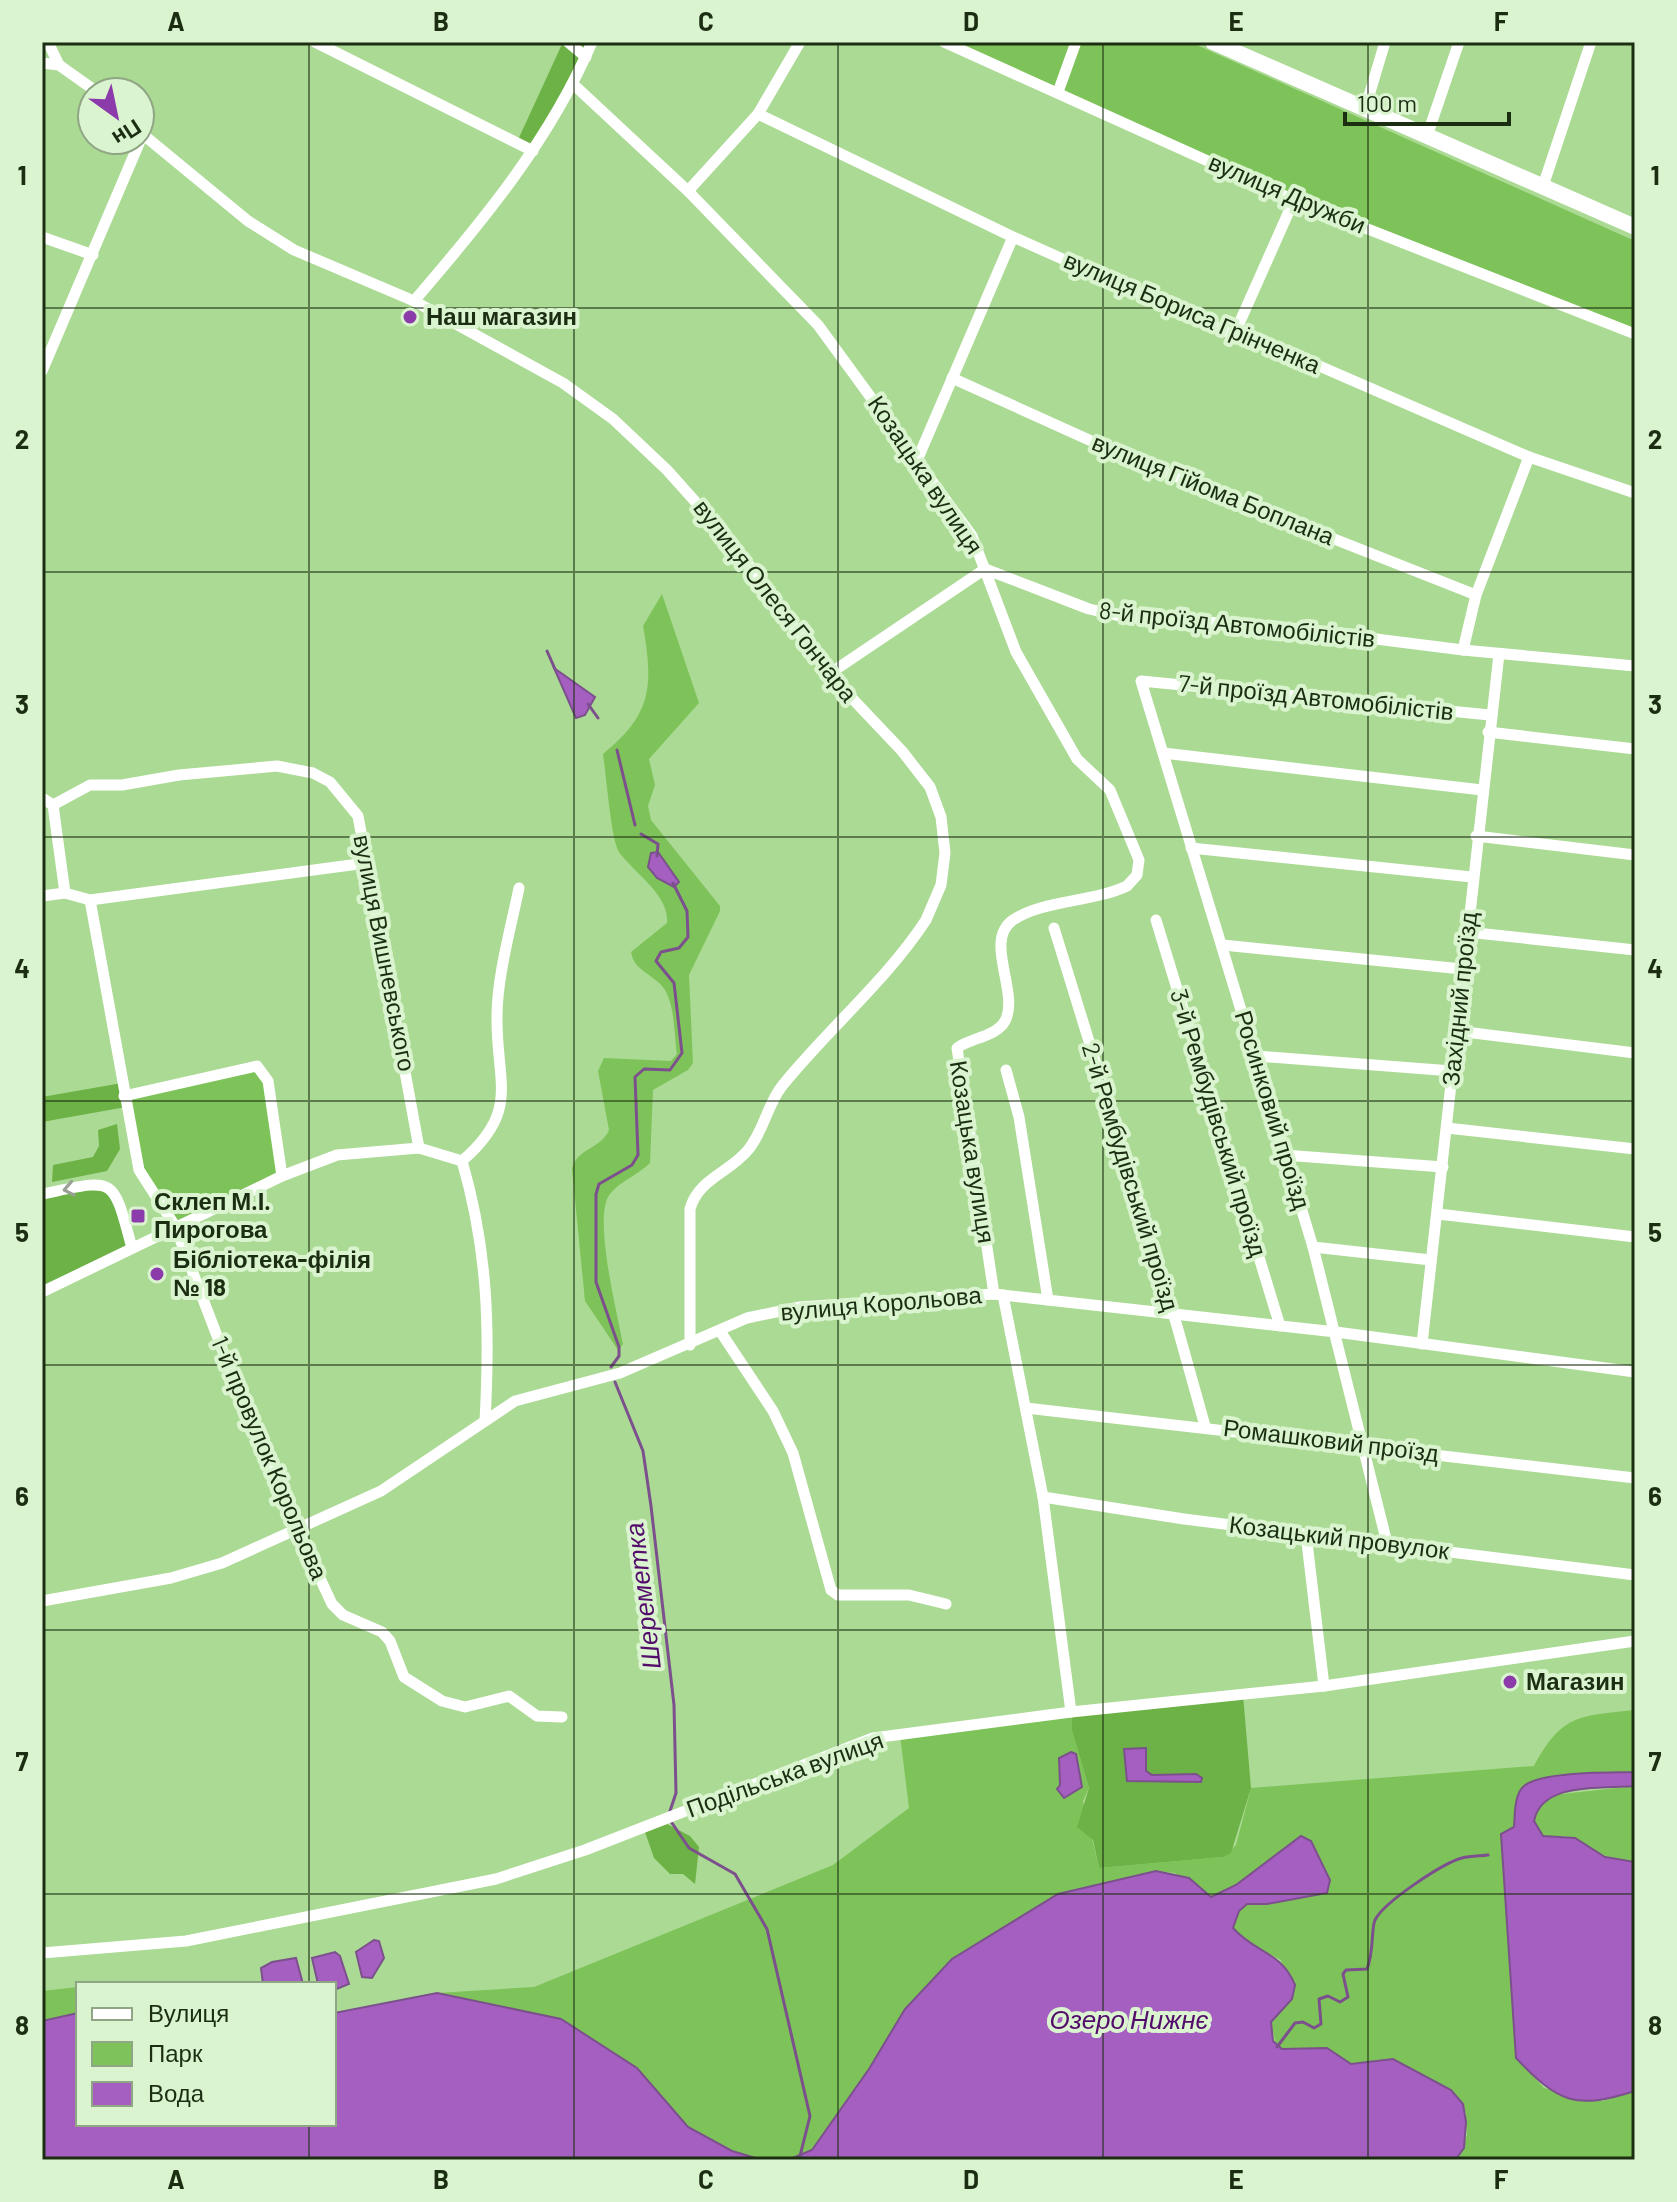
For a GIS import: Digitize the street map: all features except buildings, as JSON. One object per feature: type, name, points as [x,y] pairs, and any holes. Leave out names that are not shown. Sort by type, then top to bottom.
[{"type":"main road","points":[[1213,42],[1635,227]]},
{"type":"street","points":[[48,42],[59,65]]},
{"type":"street","points":[[315,42],[533,151]]},
{"type":"street","points":[[568,42],[586,57]]},
{"type":"street","points":[[414,301],[490,212],[533,151],[573,84],[592,42]]},
{"type":"street","points":[[688,191],[758,114],[800,42]]},
{"type":"street","name":"вулиця Дружби","points":[[944,42],[1294,200],[1635,334]]},
{"type":"street","points":[[1058,92],[1076,42]]},
{"type":"street","points":[[1365,109],[1385,42]]},
{"type":"street","points":[[1427,136],[1459,42]]},
{"type":"street","points":[[1543,186],[1591,42]]},
{"type":"street","points":[[42,63],[59,65],[76,77]]},
{"type":"street","name":"Козацька вулиця","points":[[573,84],[688,191],[818,325],[918,458],[972,536],[1011,643],[1073,754],[1108,785],[1139,865],[1135,879],[1120,889],[1026,914],[1007,925],[1002,936],[1008,1008],[1004,1023],[994,1032],[957,1048],[998,1295],[1026,1408],[1043,1497],[1071,1712]]},
{"type":"street","name":"вулиця Бориса Грінченка","points":[[758,114],[1013,237],[1234,335],[1317,365],[1529,457],[1635,493]]},
{"type":"street","name":"вулиця Олеся Гончара","points":[[156,145],[248,221],[283,243],[414,301],[563,383],[613,419],[714,521],[829,674],[902,751],[930,787],[944,833],[944,869],[934,903],[917,934],[778,1092],[760,1136],[738,1163],[707,1182],[694,1195],[690,1209],[690,1345]]},
{"type":"street","points":[[42,371],[132,156]]},
{"type":"street","points":[[1234,335],[1294,200]]},
{"type":"street","points":[[42,237],[93,255]]},
{"type":"street","points":[[918,458],[1013,237]]},
{"type":"street","name":"вулиця Гійома Боплана","points":[[952,378],[1129,458],[1476,595]]},
{"type":"street","points":[[1463,650],[1476,595],[1529,457]]},
{"type":"street","points":[[829,674],[985,569]]},
{"type":"street","name":"8-й проїзд Автомобілістів","points":[[985,569],[1089,609],[1124,617],[1273,626],[1499,654],[1635,666]]},
{"type":"street","name":"Західний проїзд","points":[[1422,1344],[1476,836],[1499,654]]},
{"type":"street","name":"7-й проїзд Автомобілістів","points":[[1141,681],[1490,715]]},
{"type":"street","name":"Росинковий проїзд","points":[[1141,681],[1313,1247],[1387,1543]]},
{"type":"street","points":[[1488,732],[1635,749]]},
{"type":"street","points":[[1163,753],[1482,790]]},
{"type":"street","name":"вулиця Вишневського","points":[[65,893],[47,802],[90,785],[122,785],[179,775],[277,766],[298,769],[330,782],[358,816],[419,1148]]},
{"type":"street","points":[[1476,836],[1635,855]]},
{"type":"street","points":[[1191,848],[1472,877]]},
{"type":"street","points":[[42,896],[65,893],[90,900],[366,863]]},
{"type":"street","points":[[462,1161],[490,1135],[499,1113],[502,1083],[497,1014],[519,888]]},
{"type":"street","name":"1-й провулок Корольова","points":[[90,900],[139,1170],[175,1226],[263,1456],[335,1609],[387,1636],[399,1670],[415,1686],[459,1707],[509,1696],[537,1716],[562,1717]]},
{"type":"street","name":"3-й Рембудівський проїзд","points":[[1156,920],[1280,1326]]},
{"type":"street","name":"2-й Рембудівський проїзд","points":[[1054,928],[1205,1426]]},
{"type":"street","points":[[1467,932],[1635,950]]},
{"type":"street","points":[[1223,945],[1462,969]]},
{"type":"street","points":[[1457,1031],[1635,1053]]},
{"type":"street","points":[[1256,1056],[1452,1071]]},
{"type":"street","points":[[124,1096],[257,1066],[268,1081],[282,1176]]},
{"type":"street","points":[[1006,1070],[1019,1117],[1048,1300]]},
{"type":"street","points":[[1447,1128],[1635,1149]]},
{"type":"street","points":[[42,1292],[282,1176],[343,1153],[419,1148],[462,1161]]},
{"type":"street","points":[[1284,1155],[1443,1167]]},
{"type":"street","points":[[462,1161],[476,1214],[490,1331],[485,1421]]},
{"type":"street","points":[[42,1194],[97,1183],[108,1185],[119,1199],[132,1248]]},
{"type":"street","points":[[1438,1214],[1635,1237]]},
{"type":"street","points":[[1313,1247],[1431,1260]]},
{"type":"street","name":"вулиця Корольова","points":[[42,1601],[194,1573],[297,1531],[381,1491],[485,1421],[532,1394],[620,1373],[747,1318],[800,1307],[998,1295],[1336,1332],[1635,1372]]},
{"type":"street","points":[[720,1331],[773,1411],[793,1453],[831,1590],[838,1595],[909,1595],[946,1604]]},
{"type":"street","name":"Ромашковий проїзд","points":[[1026,1408],[1205,1426],[1635,1478]]},
{"type":"street","name":"Козацький провулок","points":[[1043,1497],[1184,1519],[1635,1575]]},
{"type":"street","points":[[1306,1534],[1324,1686]]},
{"type":"street","name":"Подільська вулиця","points":[[42,1953],[186,1941],[496,1879],[585,1850],[873,1738],[1071,1712],[1324,1686],[1635,1641]]},
{"type":"green space","points":[[563,42],[592,42],[533,151],[517,142]]},
{"type":"green space","points":[[947,42],[1190,42],[1635,241],[1635,334],[1294,200]]},
{"type":"green space","points":[[662,594],[699,703],[649,759],[655,785],[648,806],[651,820],[720,906],[720,911],[689,975],[693,1063],[688,1070],[653,1090],[650,1163],[614,1189],[605,1205],[605,1243],[623,1344],[618,1350],[585,1301],[572,1169],[578,1157],[601,1141],[609,1130],[598,1071],[604,1058],[671,1061],[677,1054],[672,1013],[665,990],[640,969],[631,952],[667,923],[666,913],[657,894],[625,860],[616,845],[603,754],[619,740],[640,713],[648,683],[643,626]]},
{"type":"green space","points":[[261,1068],[282,1176],[175,1226],[139,1170],[124,1096]]},
{"type":"green space","points":[[122,1083],[126,1107],[42,1122],[42,1097]]},
{"type":"green space","points":[[117,1124],[120,1149],[107,1171],[52,1182],[53,1165],[93,1157],[99,1146],[98,1130]]},
{"type":"green space","points":[[108,1185],[132,1248],[42,1291],[42,1194]]},
{"type":"green space","points":[[1243,1695],[1251,1788],[1231,1853],[1223,1857],[1099,1868],[1093,1840],[1077,1827],[1089,1788],[1072,1731],[1071,1712]]},
{"type":"green space","points":[[1635,1710],[1635,1772],[1546,1778],[1527,1784],[1514,1827],[1509,1832],[1516,2058],[1544,2088],[1603,2101],[1635,2091],[1635,2160],[1454,2160],[1461,2154],[1467,2135],[1466,2113],[1451,2090],[1393,2059],[1351,2064],[1327,2048],[1282,2049],[1276,2045],[1271,2023],[1292,1999],[1281,1960],[1245,1941],[1175,1873],[1156,1871],[1058,1894],[905,2009],[869,2069],[812,2150],[788,2160],[762,2160],[732,2151],[688,2127],[637,2068],[437,1993],[534,1987],[833,1865],[909,1808],[900,1735],[1071,1712],[1072,1731],[1089,1788],[1083,1801],[1099,1868],[1223,1857],[1236,1845],[1251,1788],[1534,1766],[1563,1727],[1586,1717]]},
{"type":"green space","points":[[1635,1786],[1635,1862],[1616,1861],[1564,1836],[1543,1836],[1534,1825],[1536,1813],[1552,1795]]},
{"type":"green space","points":[[667,1824],[690,1836],[699,1847],[695,1884],[683,1874],[670,1874],[654,1858],[645,1832]]},
{"type":"green space","points":[[76,1987],[76,2013],[42,2021],[42,1991]]},
{"type":"water","points":[[554,668],[595,697],[585,715],[576,718]]},
{"type":"water","points":[[658,852],[679,882],[674,887],[657,878],[648,867],[651,853]]},
{"type":"water","points":[[1146,1748],[1146,1771],[1152,1775],[1196,1774],[1202,1778],[1201,1782],[1127,1781],[1124,1749]]},
{"type":"water","points":[[1071,1752],[1076,1754],[1082,1787],[1064,1798],[1057,1789],[1060,1785],[1059,1758]]},
{"type":"water","points":[[1635,1772],[1635,1786],[1561,1793],[1539,1808],[1534,1821],[1543,1836],[1575,1838],[1605,1857],[1635,1862],[1635,2091],[1582,2101],[1544,2085],[1516,2058],[1501,1834],[1514,1827],[1518,1794],[1533,1781],[1577,1774]]},
{"type":"water","name":"Озеро Нижнє","points":[[1301,1836],[1311,1841],[1330,1880],[1327,1893],[1267,1904],[1247,1904],[1239,1911],[1233,1928],[1282,1965],[1295,1985],[1292,1999],[1271,2022],[1273,2041],[1282,2049],[1327,2048],[1351,2064],[1393,2059],[1451,2090],[1463,2104],[1466,2122],[1464,2148],[1456,2159],[788,2160],[812,2150],[869,2069],[905,2009],[952,1959],[1058,1894],[1156,1871],[1189,1878],[1211,1897],[1236,1885]]},
{"type":"water","points":[[374,1940],[379,1941],[384,1958],[372,1978],[362,1977],[356,1952]]},
{"type":"water","points":[[335,1952],[340,1956],[349,1984],[336,1989],[336,1982],[318,1982],[312,1958]]},
{"type":"water","points":[[296,1958],[302,1982],[263,1982],[261,1968],[272,1962]]},
{"type":"water","points":[[437,1993],[561,2019],[637,2068],[688,2127],[732,2151],[762,2160],[42,2160],[42,2021],[76,2013],[76,2126],[336,2126],[336,2013]]},
{"type":"waterway","name":"Шереметка","points":[[547,651],[555,669]]},
{"type":"waterway","name":"Шереметка","points":[[588,704],[598,718]]},
{"type":"waterway","name":"Шереметка","points":[[617,750],[635,825]]},
{"type":"waterway","name":"Шереметка","points":[[641,834],[658,844],[657,856]]},
{"type":"waterway","name":"Шереметка","points":[[611,1367],[619,1356],[619,1347],[596,1282],[596,1194],[599,1184],[632,1165],[638,1155],[635,1077],[644,1069],[670,1070],[682,1053],[674,983],[656,961],[661,952],[679,948],[688,937],[687,911],[673,883]]},
{"type":"waterway","name":"Шереметка","points":[[615,1382],[643,1451],[651,1506],[674,1705],[676,1793],[670,1811]]},
{"type":"waterway","name":"Шереметка","points":[[672,1823],[689,1848],[735,1874],[767,1929],[810,2116],[799,2160]]},
{"type":"waterway","points":[[1277,2047],[1295,2023],[1303,2022],[1314,2028],[1321,2024],[1319,1999],[1328,1996],[1340,2002],[1348,1997],[1343,1974],[1346,1970],[1367,1969],[1375,1920],[1390,1903],[1453,1861],[1488,1855]]},
{"type":"place","name":"Наш магазин","points":[[410,317]]},
{"type":"place","name":"Склеп М.І. Пирогова","points":[[138,1216]]},
{"type":"place","name":"Бібліотека-філія № 18","points":[[157,1274]]},
{"type":"place","name":"Магазин","points":[[1510,1682]]}]
